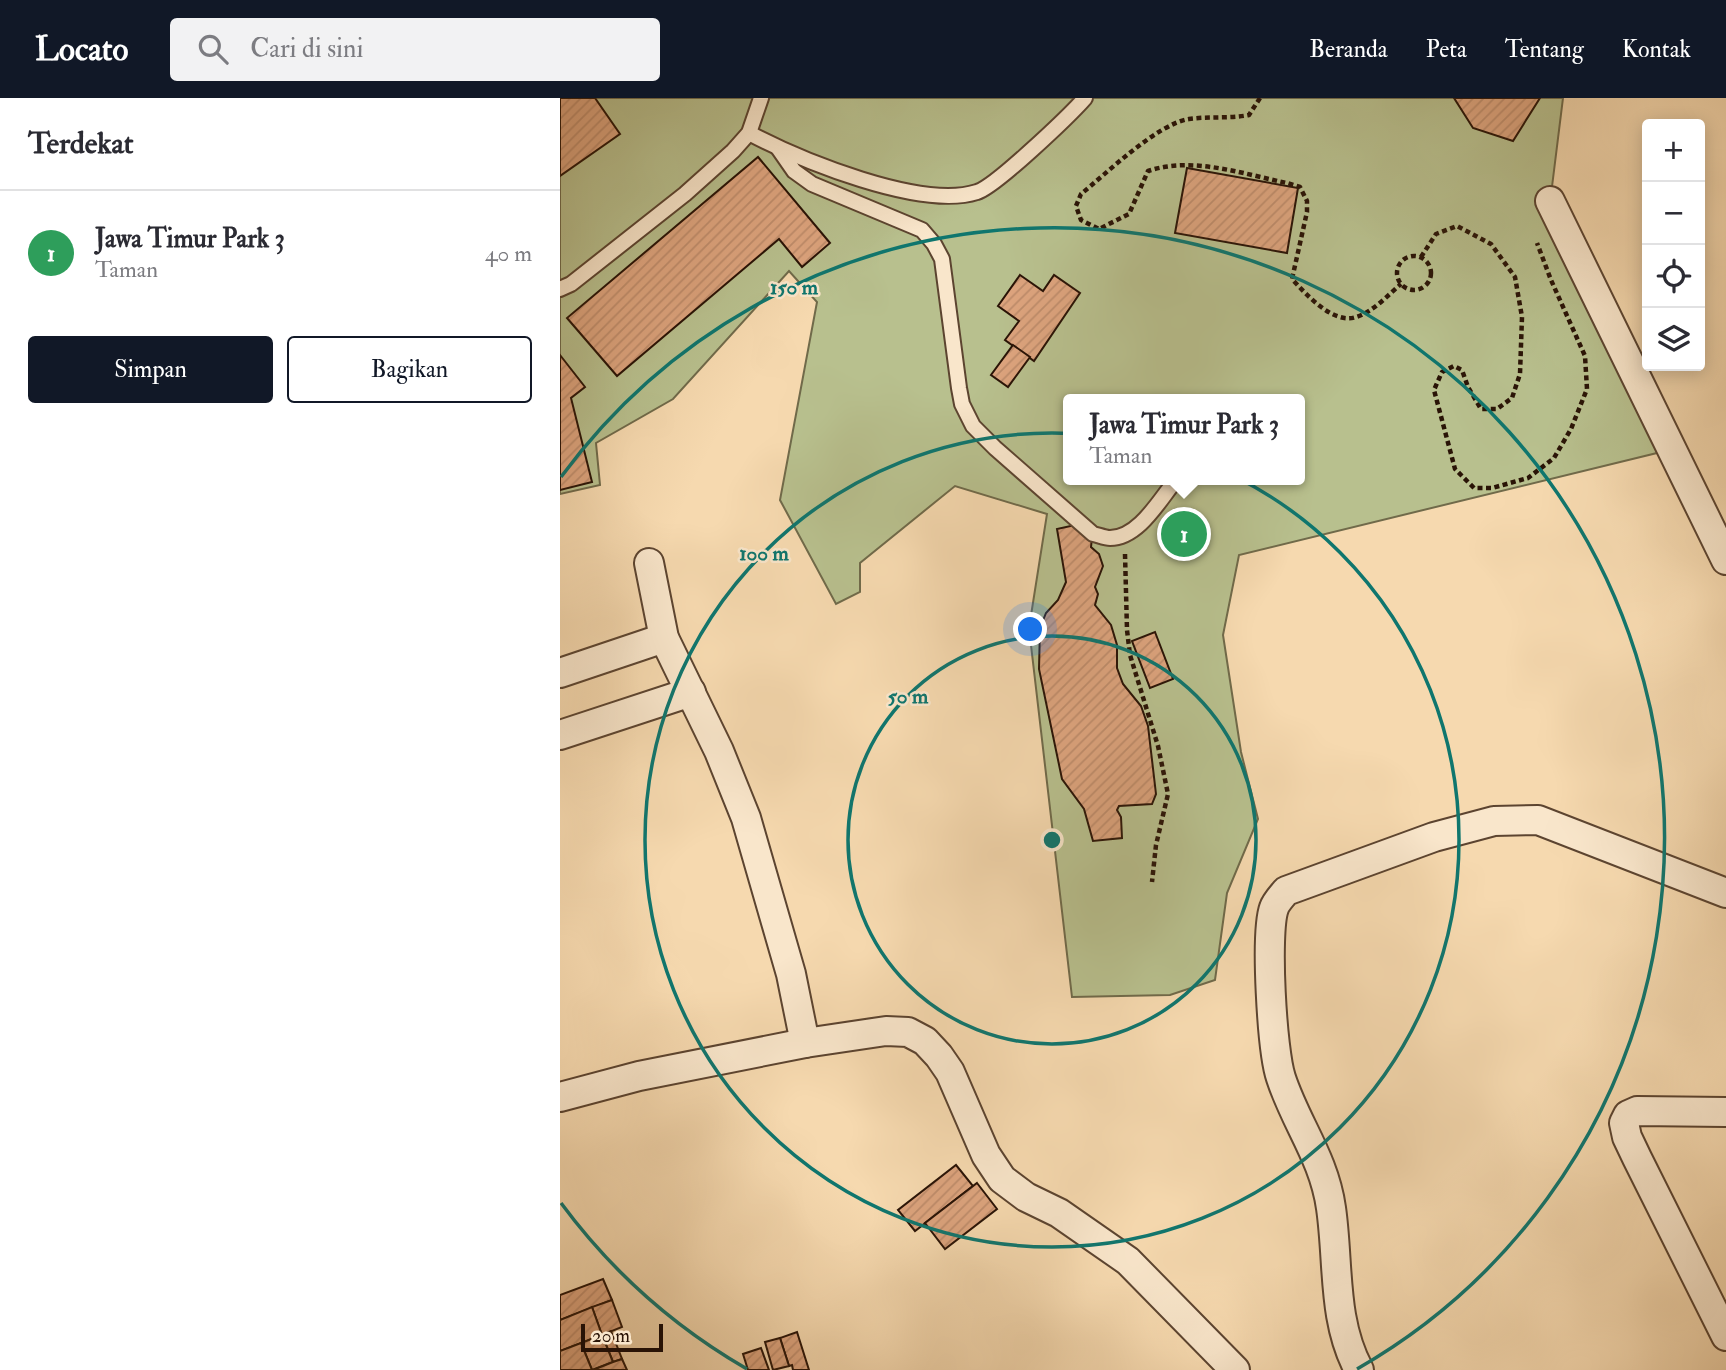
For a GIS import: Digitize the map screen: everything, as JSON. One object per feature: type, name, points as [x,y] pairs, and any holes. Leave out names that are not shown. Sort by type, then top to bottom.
[{"type":"street","points":[[1550,201],[1726,560]]},
{"type":"street","points":[[649,563],[664,638],[719,751],[746,817],[791,974],[805,1043]]},
{"type":"street","points":[[560,673],[664,638]]},
{"type":"street","points":[[560,735],[691,692]]},
{"type":"street","points":[[1359,1370],[1341,1324],[1331,1207],[1318,1157],[1281,1078],[1274,1042],[1270,925],[1274,905],[1286,891],[1421,842],[1494,821],[1538,820],[1726,893]]},
{"type":"street","points":[[560,1097],[639,1076],[805,1043],[886,1031],[908,1032],[925,1041],[950,1072],[986,1155],[1002,1179],[1026,1197],[1059,1213],[1128,1261],[1235,1370]]},
{"type":"street","points":[[1726,1112],[1637,1111],[1628,1115],[1624,1123],[1637,1158],[1726,1336]]},
{"type":"lane","points":[[560,289],[685,194],[733,151],[749,133],[761,98]]},
{"type":"lane","points":[[749,133],[847,176],[942,196],[978,192],[1003,174],[1085,98]]},
{"type":"lane","points":[[778,148],[794,172],[812,184],[922,230],[934,244],[942,259],[958,388],[962,404],[973,426],[1093,534],[1111,538],[1131,531],[1172,485]]},
{"type":"path","points":[[1260,98],[1249,115],[1187,119],[1159,132],[1081,194],[1076,206],[1081,220],[1099,229],[1129,214],[1148,171],[1166,165],[1190,164],[1287,183],[1300,187],[1307,201],[1292,279],[1313,301],[1332,314],[1353,318],[1368,312],[1401,284]]},
{"type":"path","points":[[1422,257],[1436,234],[1457,226],[1491,244],[1516,278],[1522,317],[1520,374],[1512,398],[1497,409],[1481,409],[1461,370],[1454,366],[1443,372],[1434,390],[1455,469],[1474,488],[1492,488],[1528,478],[1553,458],[1570,429],[1587,388],[1585,356],[1537,242]]},
{"type":"path","points":[[1401,284],[1397,269],[1401,262],[1407,257],[1422,257]]},
{"type":"path","points":[[1401,284],[1415,290],[1428,283],[1431,269],[1422,257]]},
{"type":"path","points":[[1124,534],[1130,655],[1158,746],[1168,794],[1156,845],[1152,882]]},
{"type":"green space","points":[[560,98],[1563,98],[1547,227],[1661,452],[1239,555],[1223,635],[1241,752],[1258,819],[1227,893],[1215,980],[1170,995],[1072,997],[1029,628],[1047,514],[955,486],[860,563],[860,592],[836,604],[780,500],[817,302],[789,271],[673,399],[596,443],[600,485],[560,494]]},
{"type":"building","points":[[560,98],[595,98],[620,134],[560,176]]},
{"type":"building","points":[[1454,98],[1540,98],[1513,141],[1473,128]]},
{"type":"building","points":[[758,157],[830,243],[802,267],[779,239],[617,376],[567,318]]},
{"type":"building","points":[[1187,168],[1298,188],[1287,253],[1175,233]]},
{"type":"building","points":[[1020,275],[1043,291],[1054,275],[1080,293],[1034,361],[1005,340],[1019,321],[998,306]]},
{"type":"building","points":[[1013,345],[1030,357],[1008,387],[991,375]]},
{"type":"building","points":[[560,355],[585,387],[571,398],[592,482],[560,490]]},
{"type":"building","points":[[1075,525],[1092,538],[1091,547],[1099,554],[1103,566],[1095,587],[1098,594],[1095,605],[1111,625],[1117,645],[1117,668],[1123,684],[1141,706],[1148,726],[1156,794],[1152,804],[1119,806],[1117,810],[1121,817],[1122,838],[1093,841],[1084,809],[1062,779],[1039,669],[1040,628],[1046,613],[1058,600],[1066,582],[1057,529]]},
{"type":"building","points":[[1155,632],[1173,679],[1150,688],[1132,641]]},
{"type":"building","points":[[956,1165],[973,1186],[915,1231],[898,1210]]},
{"type":"building","points":[[977,1183],[997,1209],[945,1249],[925,1223]]},
{"type":"building","points":[[603,1279],[612,1300],[560,1320],[560,1295]]},
{"type":"building","points":[[612,1300],[622,1327],[602,1335],[592,1307]]},
{"type":"building","points":[[592,1307],[602,1335],[560,1351],[560,1320]]},
{"type":"building","points":[[611,1331],[622,1359],[613,1362],[602,1335]]},
{"type":"building","points":[[797,1332],[809,1370],[793,1370],[792,1365],[789,1366],[780,1338]]},
{"type":"building","points":[[602,1335],[613,1362],[592,1370],[581,1343]]},
{"type":"building","points":[[780,1338],[789,1366],[773,1370],[765,1342]]},
{"type":"building","points":[[581,1343],[592,1370],[560,1370],[560,1351]]},
{"type":"building","points":[[761,1348],[769,1370],[748,1370],[743,1354]]},
{"type":"building","points":[[622,1359],[627,1370],[593,1370],[613,1362]]},
{"type":"place","name":"Jawa Timur Park 3","points":[[1184,534]]}]
